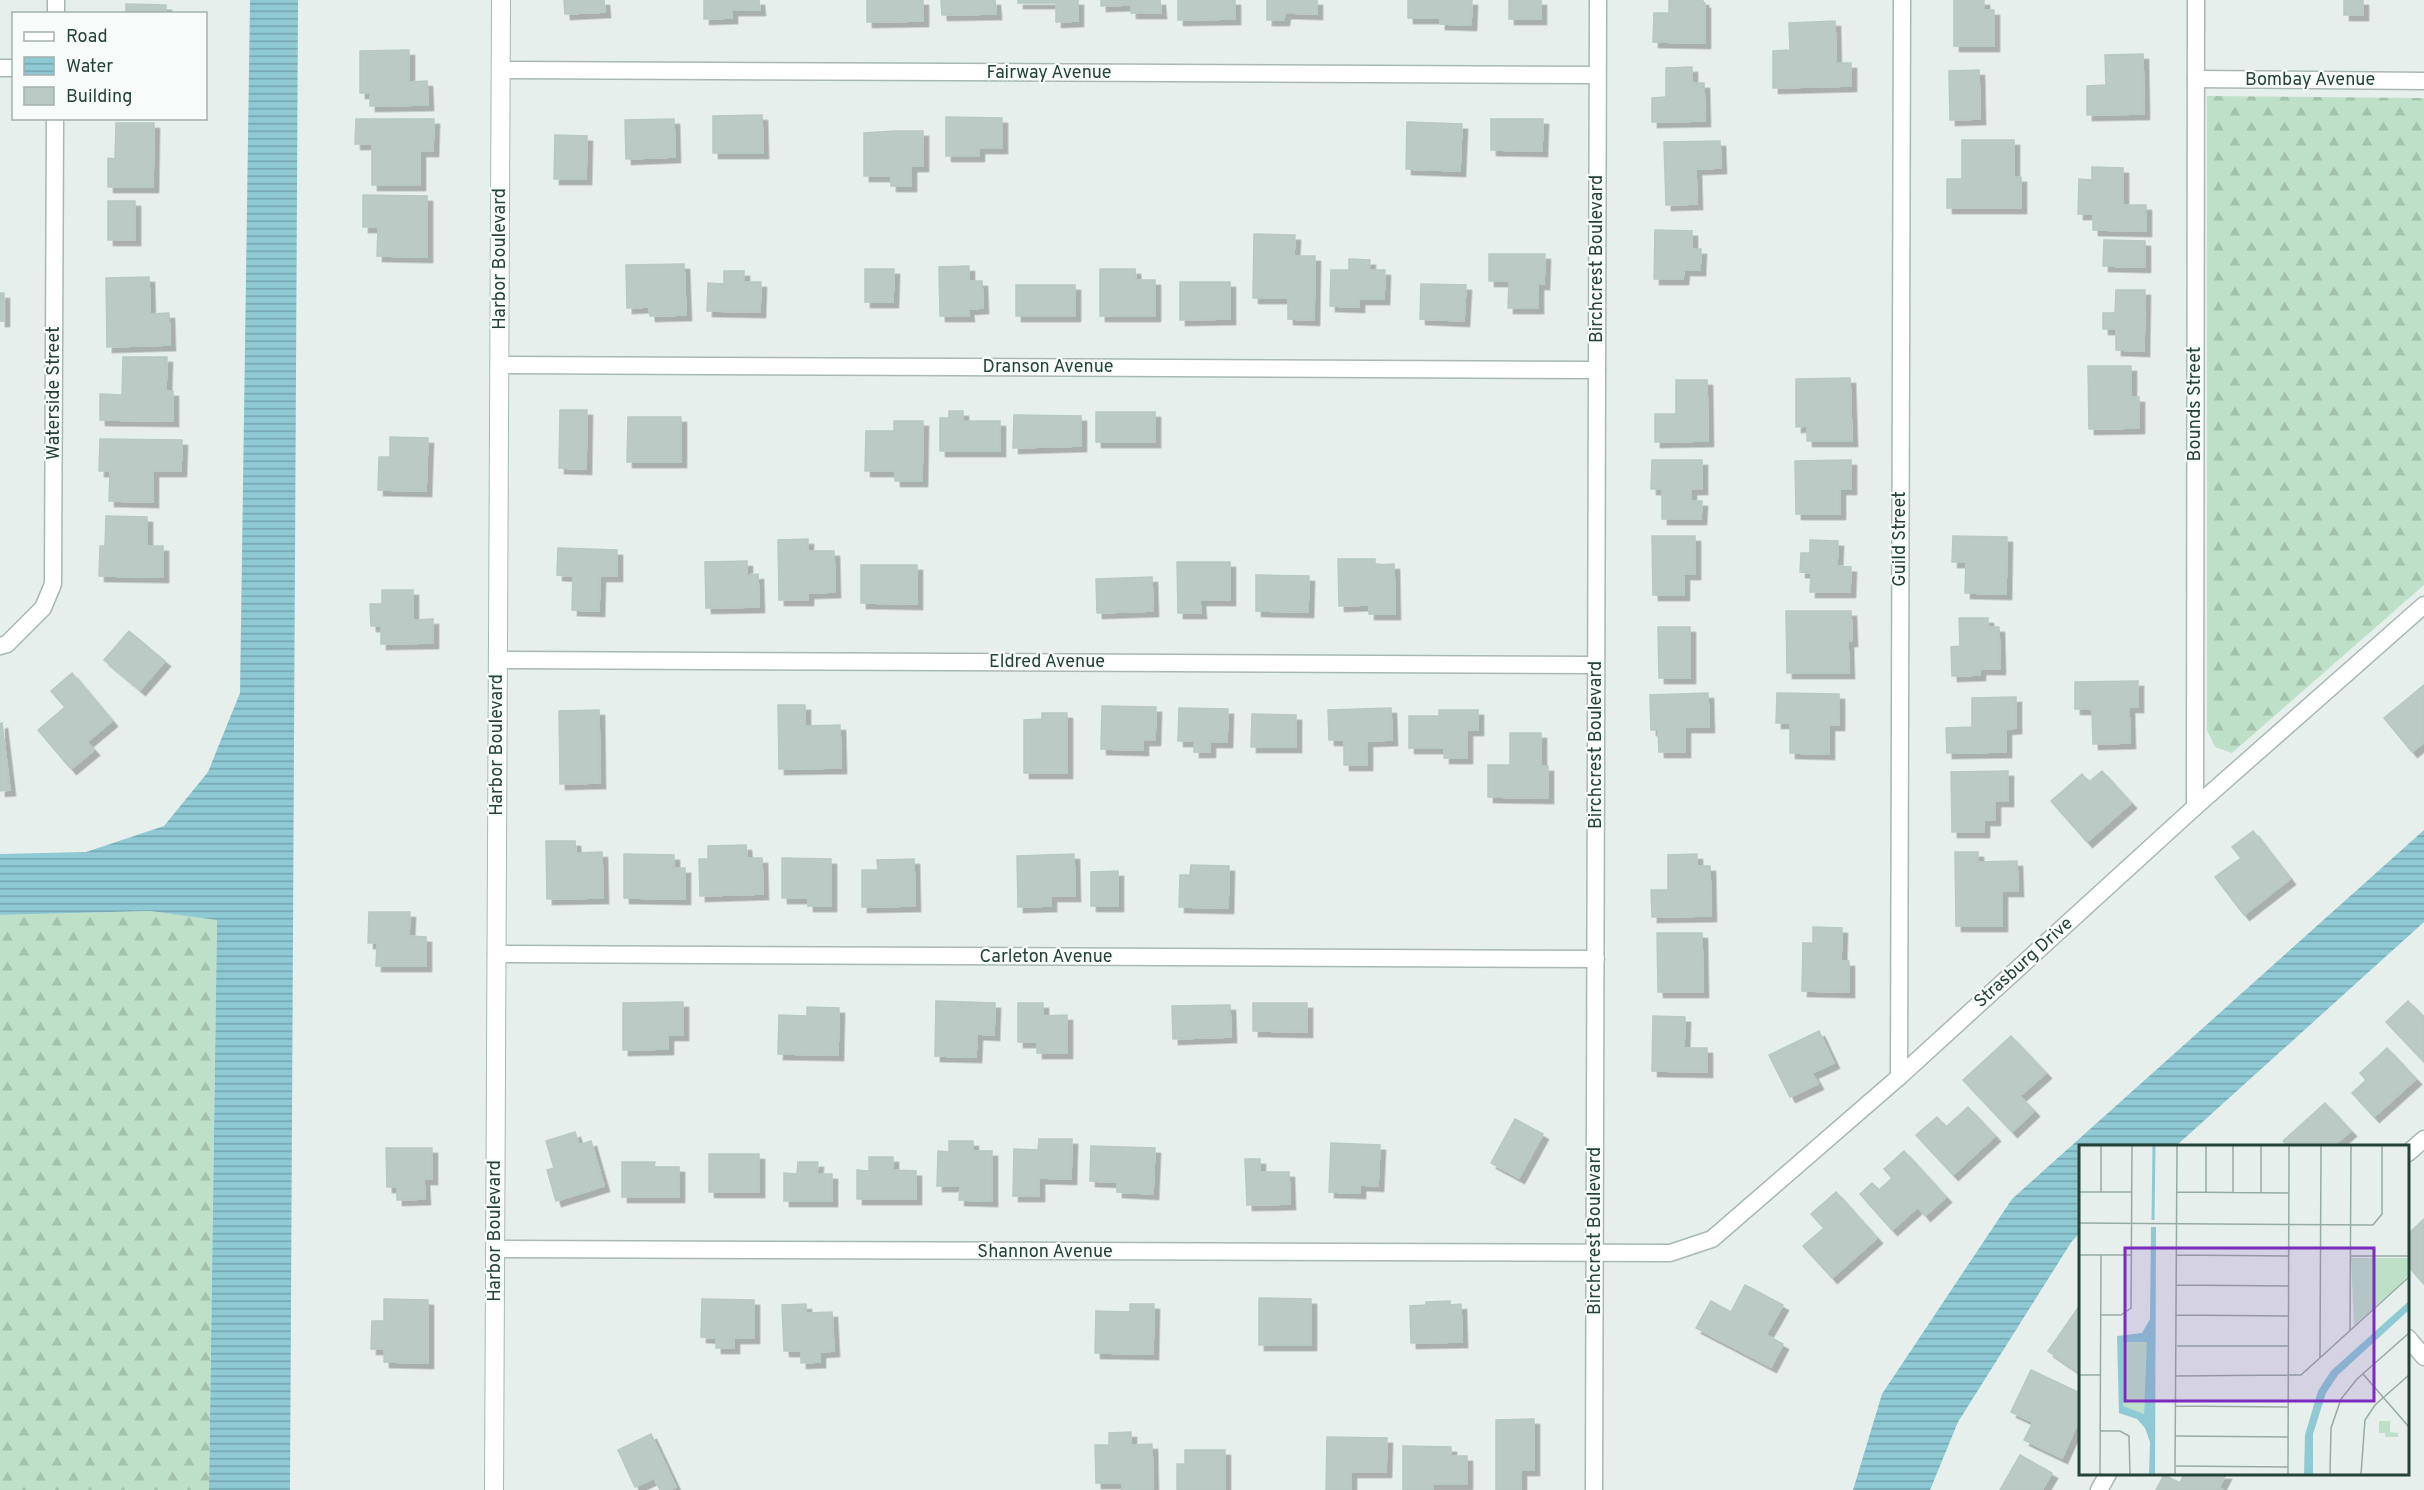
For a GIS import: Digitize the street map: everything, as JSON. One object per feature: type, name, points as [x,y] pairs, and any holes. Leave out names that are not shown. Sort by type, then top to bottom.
[{"type":"street","name":"Harbor Boulevard","points":[[494,1490],[501,0]]},
{"type":"street","name":"Birchcrest Boulevard","points":[[1594,1490],[1598,0]]},
{"type":"street","name":"Guild Street","points":[[1899,1077],[1902,0]]},
{"type":"street","name":"Bounds Street","points":[[2195,807],[2196,0]]},
{"type":"street","name":"Fairway Avenue","points":[[501,70],[1598,75]]},
{"type":"street","name":"Bombay Avenue","points":[[2196,79],[2424,81]]},
{"type":"street","name":"Waterside Street","points":[[0,646],[7,644],[43,608],[53,584],[55,120]]},
{"type":"street","name":"Dranson Avenue","points":[[499,365],[1597,370]]},
{"type":"street","name":"Strasburg Drive","points":[[1595,1254],[1670,1253],[1712,1239],[1899,1077],[2195,807],[2424,605]]},
{"type":"street","name":"Eldred Avenue","points":[[498,660],[1596,665]]},
{"type":"street","name":"Carleton Avenue","points":[[496,954],[1596,960]]},
{"type":"street","points":[[2409,1152],[2424,1139]]},
{"type":"street","name":"Shannon Avenue","points":[[495,1249],[1595,1254]]},
{"type":"street","points":[[2409,1339],[2424,1357]]},
{"type":"street","points":[[2099,1490],[2107,1475]]},
{"type":"green space","points":[[2207,96],[2424,98],[2424,585],[2232,753],[2215,747],[2207,730]]},
{"type":"green space","points":[[150,911],[217,919],[209,1490],[0,1490],[0,915]]},
{"type":"water","points":[[250,0],[298,0],[290,1490],[209,1490],[217,920],[150,911],[0,915],[0,854],[86,852],[164,826],[208,772],[240,693]]},
{"type":"water","points":[[2424,830],[2424,922],[2177,1145],[2079,1145],[2079,1234],[2072,1241],[1958,1422],[1930,1490],[1853,1490],[1882,1394],[2012,1199]]},
{"type":"building","points":[[564,0],[604,0],[605,12],[565,14]]},
{"type":"building","points":[[704,0],[759,0],[760,10],[732,10],[732,18],[704,19]]},
{"type":"building","points":[[867,0],[923,0],[923,21],[867,22]]},
{"type":"building","points":[[941,0],[995,0],[996,14],[942,15]]},
{"type":"building","points":[[1018,0],[1078,0],[1078,21],[1056,22],[1056,3],[1018,3]]},
{"type":"building","points":[[1101,0],[1160,0],[1161,13],[1131,13],[1131,5],[1101,6]]},
{"type":"building","points":[[1178,0],[1235,0],[1235,19],[1178,20]]},
{"type":"building","points":[[1267,0],[1317,0],[1317,14],[1285,13],[1284,20],[1267,20]]},
{"type":"building","points":[[1408,0],[1472,0],[1471,25],[1440,24],[1440,18],[1408,18]]},
{"type":"building","points":[[1509,0],[1541,0],[1541,19],[1509,19]]},
{"type":"building","points":[[1669,0],[1703,0],[1705,3],[1705,43],[1653,42],[1654,13],[1669,13]]},
{"type":"building","points":[[1954,0],[1984,0],[1984,10],[1994,10],[1994,46],[1954,46]]},
{"type":"building","points":[[2344,0],[2363,0],[2363,15],[2344,15]]},
{"type":"building","points":[[126,4],[166,5],[166,12],[126,12]]},
{"type":"building","points":[[1835,21],[1836,63],[1851,63],[1851,86],[1773,88],[1773,51],[1790,50],[1789,23]]},
{"type":"building","points":[[409,50],[409,82],[427,81],[428,105],[370,106],[370,93],[360,93],[360,51]]},
{"type":"building","points":[[2143,54],[2144,114],[2087,115],[2087,86],[2106,85],[2105,55]]},
{"type":"building","points":[[1692,67],[1692,83],[1704,83],[1705,121],[1652,122],[1652,98],[1666,97],[1666,68]]},
{"type":"building","points":[[1979,70],[1980,119],[1950,120],[1949,71]]},
{"type":"building","points":[[762,115],[763,153],[713,153],[713,116]]},
{"type":"building","points":[[946,117],[1002,118],[1002,148],[979,148],[979,156],[946,156]]},
{"type":"building","points":[[356,119],[434,119],[433,151],[420,151],[420,185],[372,185],[372,144],[355,144]]},
{"type":"building","points":[[674,119],[675,157],[626,159],[625,120]]},
{"type":"building","points":[[1491,119],[1543,119],[1542,151],[1491,150]]},
{"type":"building","points":[[1407,122],[1462,124],[1460,171],[1406,169]]},
{"type":"building","points":[[116,123],[154,123],[153,187],[108,187],[108,158],[115,159]]},
{"type":"building","points":[[923,131],[923,166],[911,166],[911,186],[891,186],[891,176],[864,176],[864,133]]},
{"type":"building","points":[[555,135],[587,136],[586,179],[554,179]]},
{"type":"building","points":[[1962,140],[2014,140],[2014,177],[2021,177],[2021,208],[1947,208],[1947,179],[1962,179]]},
{"type":"building","points":[[1720,141],[1721,168],[1696,169],[1697,204],[1666,205],[1664,142]]},
{"type":"building","points":[[2092,167],[2123,168],[2123,205],[2146,205],[2146,231],[2093,230],[2093,214],[2078,214],[2079,179],[2092,180]]},
{"type":"building","points":[[363,195],[427,196],[427,257],[377,256],[378,227],[363,227]]},
{"type":"building","points":[[108,201],[135,201],[135,240],[108,240]]},
{"type":"building","points":[[1655,230],[1692,231],[1692,249],[1701,249],[1700,270],[1684,270],[1683,279],[1654,279]]},
{"type":"building","points":[[1254,234],[1295,235],[1294,256],[1315,256],[1314,320],[1288,319],[1288,298],[1253,298]]},
{"type":"building","points":[[2104,240],[2145,241],[2145,267],[2103,266]]},
{"type":"building","points":[[1489,254],[1545,254],[1544,284],[1538,284],[1538,308],[1508,308],[1509,281],[1489,281]]},
{"type":"building","points":[[1349,259],[1370,260],[1369,270],[1385,270],[1384,299],[1359,299],[1359,307],[1330,306],[1331,270],[1349,270]]},
{"type":"building","points":[[684,264],[686,315],[650,316],[649,307],[627,308],[626,265]]},
{"type":"building","points":[[969,266],[969,281],[982,281],[983,308],[968,309],[969,316],[940,316],[939,267]]},
{"type":"building","points":[[865,269],[894,269],[893,302],[865,302]]},
{"type":"building","points":[[1100,269],[1135,269],[1136,280],[1155,280],[1155,316],[1100,316]]},
{"type":"building","points":[[724,271],[744,271],[744,282],[761,282],[760,312],[707,311],[708,283],[724,284]]},
{"type":"building","points":[[149,277],[150,314],[169,313],[170,345],[107,347],[106,278]]},
{"type":"building","points":[[1180,282],[1230,282],[1230,319],[1180,320]]},
{"type":"building","points":[[1421,284],[1466,285],[1464,321],[1420,319]]},
{"type":"building","points":[[1016,285],[1075,285],[1075,316],[1016,316]]},
{"type":"building","points":[[2116,290],[2145,290],[2144,351],[2116,350],[2116,329],[2103,329],[2103,313],[2115,313]]},
{"type":"building","points":[[0,293],[4,293],[4,321],[0,321]]},
{"type":"building","points":[[123,357],[167,357],[166,391],[173,391],[173,421],[100,420],[100,394],[122,395]]},
{"type":"building","points":[[2088,366],[2131,366],[2131,397],[2139,397],[2139,428],[2089,429]]},
{"type":"building","points":[[1850,378],[1852,441],[1807,441],[1807,426],[1796,427],[1796,379]]},
{"type":"building","points":[[1676,380],[1707,380],[1708,441],[1655,442],[1655,414],[1676,414]]},
{"type":"building","points":[[560,410],[587,410],[586,469],[559,468]]},
{"type":"building","points":[[949,411],[963,411],[963,421],[1000,421],[1000,451],[940,451],[940,418],[949,418]]},
{"type":"building","points":[[1096,412],[1155,412],[1155,442],[1096,442]]},
{"type":"building","points":[[1014,415],[1081,416],[1081,446],[1013,448]]},
{"type":"building","points":[[628,417],[681,417],[681,462],[627,462]]},
{"type":"building","points":[[894,421],[923,421],[922,481],[895,481],[895,471],[865,471],[866,431],[894,431]]},
{"type":"building","points":[[390,437],[428,438],[426,491],[378,490],[379,457],[390,457]]},
{"type":"building","points":[[100,439],[182,440],[181,471],[153,471],[153,502],[109,501],[110,471],[99,471]]},
{"type":"building","points":[[1652,460],[1702,460],[1702,489],[1691,489],[1691,501],[1702,501],[1701,519],[1662,519],[1662,489],[1651,489]]},
{"type":"building","points":[[1851,460],[1851,489],[1840,489],[1840,514],[1796,514],[1795,461]]},
{"type":"building","points":[[106,516],[147,517],[147,546],[163,546],[163,577],[99,576],[100,546],[105,546]]},
{"type":"building","points":[[1652,536],[1695,536],[1695,574],[1684,574],[1684,595],[1653,595]]},
{"type":"building","points":[[1953,536],[2007,537],[2006,594],[1965,593],[1966,562],[1952,562]]},
{"type":"building","points":[[808,539],[808,551],[834,551],[835,592],[808,593],[808,600],[779,600],[778,540]]},
{"type":"building","points":[[1810,540],[1838,541],[1837,566],[1851,567],[1850,592],[1810,592],[1811,573],[1800,572],[1801,553],[1810,553]]},
{"type":"building","points":[[558,548],[617,550],[617,576],[600,576],[599,611],[572,610],[573,576],[557,575]]},
{"type":"building","points":[[1338,559],[1375,559],[1375,565],[1394,564],[1395,614],[1369,614],[1369,605],[1339,606]]},
{"type":"building","points":[[747,561],[747,575],[758,574],[759,607],[706,608],[705,562]]},
{"type":"building","points":[[1177,562],[1230,562],[1230,600],[1200,600],[1201,613],[1178,613]]},
{"type":"building","points":[[861,565],[917,565],[917,604],[861,603]]},
{"type":"building","points":[[1256,575],[1309,576],[1308,612],[1256,611]]},
{"type":"building","points":[[1152,577],[1153,611],[1097,613],[1096,579]]},
{"type":"building","points":[[382,590],[413,590],[413,620],[433,619],[433,643],[381,644],[381,626],[371,626],[370,604],[382,604]]},
{"type":"building","points":[[1786,611],[1851,611],[1852,641],[1848,641],[1849,673],[1787,673]]},
{"type":"building","points":[[1959,618],[1988,618],[1988,627],[1999,627],[2000,669],[1980,669],[1980,675],[1952,676],[1951,647],[1960,646]]},
{"type":"building","points":[[1658,627],[1690,627],[1690,678],[1659,678]]},
{"type":"building","points":[[129,631],[165,661],[140,690],[104,660]]},
{"type":"building","points":[[72,673],[112,721],[87,742],[94,750],[71,769],[38,730],[65,707],[51,691]]},
{"type":"building","points":[[2138,681],[2138,707],[2129,707],[2130,743],[2093,744],[2092,709],[2075,709],[2075,682]]},
{"type":"building","points":[[2424,685],[2424,742],[2412,752],[2384,718]]},
{"type":"building","points":[[1708,693],[1709,727],[1685,727],[1685,752],[1659,752],[1658,730],[1651,730],[1650,695]]},
{"type":"building","points":[[1777,693],[1839,694],[1839,725],[1829,725],[1829,754],[1790,753],[1790,723],[1776,723]]},
{"type":"building","points":[[2016,697],[2016,728],[2006,729],[2006,752],[1947,753],[1946,728],[1972,727],[1972,698]]},
{"type":"building","points":[[778,705],[805,705],[805,726],[840,725],[841,768],[779,769]]},
{"type":"building","points":[[1102,706],[1156,707],[1155,740],[1143,740],[1143,750],[1101,749]]},
{"type":"building","points":[[1179,708],[1228,709],[1227,742],[1210,742],[1210,752],[1194,752],[1194,741],[1178,741]]},
{"type":"building","points":[[1391,708],[1392,740],[1367,741],[1367,765],[1344,765],[1344,740],[1329,740],[1328,710]]},
{"type":"building","points":[[599,710],[600,783],[560,784],[559,711]]},
{"type":"building","points":[[1439,710],[1478,710],[1478,730],[1467,730],[1467,758],[1444,758],[1444,748],[1409,748],[1409,716],[1439,716]]},
{"type":"building","points":[[1042,713],[1067,713],[1067,773],[1024,773],[1024,720],[1042,719]]},
{"type":"building","points":[[1252,714],[1296,715],[1296,747],[1251,747]]},
{"type":"building","points":[[2,723],[10,790],[0,791],[0,724]]},
{"type":"building","points":[[1510,733],[1541,733],[1541,766],[1548,766],[1548,798],[1488,797],[1488,765],[1510,765]]},
{"type":"building","points":[[2008,771],[2008,801],[1995,801],[1995,820],[1984,820],[1984,832],[1952,832],[1951,772]]},
{"type":"building","points":[[2102,771],[2131,803],[2087,842],[2051,801],[2082,774],[2089,782]]},
{"type":"building","points":[[2253,831],[2290,879],[2244,915],[2215,877],[2241,858],[2232,847]]},
{"type":"building","points":[[546,841],[575,841],[576,853],[602,852],[603,898],[547,899]]},
{"type":"building","points":[[746,845],[747,858],[762,858],[763,894],[700,896],[699,859],[708,859],[708,846]]},
{"type":"building","points":[[1955,852],[1978,852],[1978,862],[2017,861],[2018,891],[2002,891],[2002,926],[1956,926]]},
{"type":"building","points":[[624,854],[674,855],[674,868],[685,868],[685,899],[624,898]]},
{"type":"building","points":[[1074,854],[1075,896],[1051,896],[1051,906],[1018,907],[1017,856]]},
{"type":"building","points":[[1697,854],[1697,866],[1710,866],[1711,916],[1652,917],[1651,890],[1668,890],[1668,855]]},
{"type":"building","points":[[782,858],[831,859],[831,906],[808,906],[808,898],[782,898]]},
{"type":"building","points":[[914,859],[915,906],[862,907],[862,870],[878,870],[877,860]]},
{"type":"building","points":[[1191,865],[1229,866],[1228,908],[1179,907],[1180,875],[1190,875]]},
{"type":"building","points":[[1118,871],[1118,906],[1091,906],[1091,872]]},
{"type":"building","points":[[369,912],[410,912],[409,936],[426,937],[426,966],[376,966],[377,943],[368,943]]},
{"type":"building","points":[[1813,927],[1842,928],[1841,961],[1849,961],[1849,992],[1802,991],[1803,943],[1813,943]]},
{"type":"building","points":[[1657,933],[1702,933],[1703,992],[1658,992]]},
{"type":"building","points":[[936,1001],[995,1003],[994,1035],[977,1034],[976,1057],[935,1056]]},
{"type":"building","points":[[2408,1001],[2424,1017],[2424,1062],[2386,1022]]},
{"type":"building","points":[[683,1002],[683,1035],[668,1035],[668,1049],[623,1050],[623,1003]]},
{"type":"building","points":[[1018,1003],[1043,1003],[1043,1016],[1067,1015],[1067,1053],[1037,1053],[1037,1042],[1018,1042]]},
{"type":"building","points":[[1253,1003],[1307,1003],[1307,1032],[1253,1031]]},
{"type":"building","points":[[1230,1005],[1231,1037],[1173,1039],[1172,1006]]},
{"type":"building","points":[[807,1007],[839,1008],[838,1055],[778,1054],[779,1015],[807,1016]]},
{"type":"building","points":[[1653,1016],[1685,1017],[1684,1048],[1707,1048],[1707,1072],[1652,1071]]},
{"type":"building","points":[[1819,1031],[1834,1063],[1812,1073],[1818,1084],[1790,1097],[1769,1055]]},
{"type":"building","points":[[2011,1036],[2046,1073],[2020,1096],[2034,1111],[2012,1132],[1963,1080]]},
{"type":"building","points":[[2387,1048],[2416,1079],[2374,1117],[2352,1093],[2366,1080],[2360,1073]]},
{"type":"building","points":[[2325,1103],[2351,1131],[2334,1145],[2287,1145],[2283,1141]]},
{"type":"building","points":[[1968,1107],[1995,1136],[1953,1175],[1916,1135],[1937,1117],[1946,1127]]},
{"type":"building","points":[[1515,1119],[1543,1134],[1519,1178],[1491,1163]]},
{"type":"building","points":[[575,1132],[579,1145],[591,1141],[604,1186],[556,1201],[547,1170],[554,1168],[546,1141]]},
{"type":"building","points":[[1039,1139],[1072,1139],[1071,1179],[1039,1178],[1039,1196],[1013,1196],[1014,1149],[1038,1150]]},
{"type":"building","points":[[949,1141],[973,1141],[973,1151],[992,1151],[992,1201],[959,1200],[960,1186],[937,1186],[938,1151],[949,1152]]},
{"type":"building","points":[[1331,1143],[1380,1145],[1378,1186],[1360,1185],[1360,1193],[1329,1192]]},
{"type":"building","points":[[1091,1146],[1155,1148],[1153,1194],[1117,1192],[1117,1182],[1090,1181]]},
{"type":"building","points":[[386,1148],[432,1148],[432,1179],[424,1179],[425,1199],[397,1200],[397,1187],[387,1187]]},
{"type":"building","points":[[1904,1151],[1946,1197],[1925,1216],[1918,1207],[1892,1230],[1860,1194],[1872,1183],[1879,1190],[1892,1178],[1884,1169]]},
{"type":"building","points":[[709,1154],[759,1154],[759,1192],[709,1192]]},
{"type":"building","points":[[869,1157],[893,1157],[893,1170],[916,1171],[916,1199],[857,1199],[857,1170],[869,1171]]},
{"type":"building","points":[[1245,1159],[1260,1159],[1260,1172],[1289,1172],[1290,1204],[1247,1205]]},
{"type":"building","points":[[622,1162],[655,1162],[654,1167],[679,1167],[679,1197],[622,1197]]},
{"type":"building","points":[[798,1162],[818,1162],[817,1174],[832,1174],[832,1201],[784,1201],[784,1173],[797,1174]]},
{"type":"building","points":[[1836,1192],[1877,1238],[1832,1278],[1803,1246],[1824,1228],[1811,1214]]},
{"type":"building","points":[[2424,1219],[2424,1284],[2409,1267],[2409,1233]]},
{"type":"building","points":[[1745,1285],[1783,1305],[1766,1335],[1783,1344],[1771,1367],[1696,1328],[1711,1301],[1731,1312]]},
{"type":"building","points":[[1259,1298],[1311,1299],[1311,1345],[1259,1345]]},
{"type":"building","points":[[384,1299],[428,1300],[428,1363],[384,1362],[384,1349],[371,1349],[372,1321],[384,1321]]},
{"type":"building","points":[[702,1299],[754,1300],[754,1338],[734,1338],[734,1348],[716,1348],[716,1338],[701,1337]]},
{"type":"building","points":[[1450,1301],[1450,1305],[1461,1304],[1462,1342],[1411,1343],[1410,1306],[1426,1305],[1426,1302]]},
{"type":"building","points":[[806,1304],[806,1313],[832,1312],[834,1351],[820,1352],[820,1362],[801,1363],[801,1351],[784,1351],[782,1305]]},
{"type":"building","points":[[1130,1304],[1154,1304],[1153,1354],[1095,1353],[1096,1311],[1130,1312]]},
{"type":"building","points":[[2079,1306],[2079,1372],[2048,1351]]},
{"type":"building","points":[[2031,1370],[2079,1393],[2079,1420],[2062,1458],[2024,1440],[2033,1422],[2011,1412]]},
{"type":"building","points":[[1534,1419],[1534,1470],[1521,1470],[1521,1490],[1496,1490],[1496,1420]]},
{"type":"building","points":[[1131,1432],[1131,1445],[1152,1444],[1153,1490],[1122,1490],[1122,1483],[1096,1483],[1095,1445],[1109,1445],[1109,1433]]},
{"type":"building","points":[[651,1434],[676,1487],[669,1490],[660,1490],[654,1478],[635,1487],[618,1450]]},
{"type":"building","points":[[1327,1437],[1387,1438],[1386,1472],[1351,1472],[1351,1490],[1326,1490]]},
{"type":"building","points":[[1403,1446],[1451,1447],[1451,1456],[1467,1456],[1467,1484],[1433,1484],[1433,1490],[1403,1490]]},
{"type":"building","points":[[1185,1450],[1225,1450],[1225,1490],[1177,1490],[1177,1464],[1185,1464]]},
{"type":"building","points":[[2020,1455],[2052,1473],[2042,1490],[2000,1490]]},
{"type":"building","points":[[2164,1475],[2180,1483],[2184,1475],[2226,1475],[2219,1488],[2223,1490],[2156,1490]]}]
